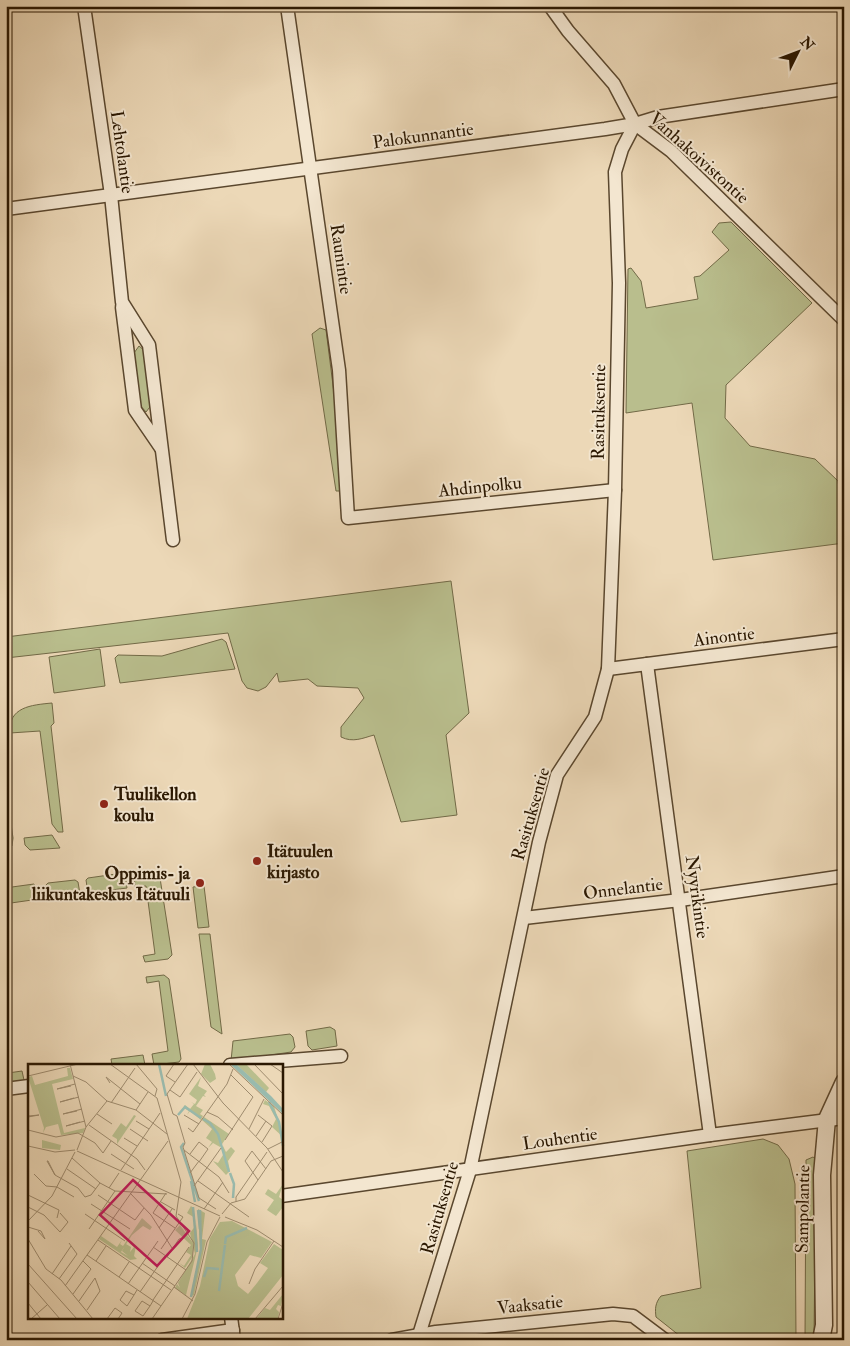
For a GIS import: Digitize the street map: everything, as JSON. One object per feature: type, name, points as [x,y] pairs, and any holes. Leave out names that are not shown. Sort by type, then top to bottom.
[{"type":"street","name":"Lehtolantie","points":[[84,6],[111,195],[135,410],[162,450]]},
{"type":"street","name":"Raunintie","points":[[287,6],[339,370],[348,518]]},
{"type":"street","name":"Vanhakoivistontie","points":[[550,6],[568,32],[614,84],[635,124],[671,151],[844,320]]},
{"type":"street","name":"Palokunnantie","points":[[6,209],[635,124],[658,117],[844,89]]},
{"type":"street","name":"Rasituksentie","points":[[419,1335],[470,1170],[539,842],[557,775],[594,717],[608,669],[615,490],[619,283],[615,172],[622,149],[635,124]]},
{"type":"street","name":"Lehtolantie","points":[[122,302],[149,345],[173,540]]},
{"type":"street","name":"Ahdinpolku","points":[[348,518],[615,490]]},
{"type":"street","name":"Ainontie","points":[[608,669],[844,639]]},
{"type":"street","name":"Nyyrikintie","points":[[647,664],[710,1135]]},
{"type":"street","name":"Onnelantie","points":[[524,918],[680,900],[844,876]]},
{"type":"street","points":[[242,1064],[341,1056]]},
{"type":"street","name":"Sampolantie","points":[[821,1340],[824,1325],[822,1175],[844,1082]]},
{"type":"street","points":[[6,1089],[28,1086]]},
{"type":"street","name":"Louhentie","points":[[282,1196],[836,1119]]},
{"type":"street","name":"Vaaksatie","points":[[392,1340],[419,1335],[613,1314],[633,1316],[665,1340]]},
{"type":"street","points":[[162,1340],[233,1329]]},
{"type":"green space","points":[[731,222],[812,303],[726,385],[725,418],[750,446],[815,459],[838,481],[844,523],[844,543],[713,560],[692,403],[626,413],[628,269],[631,268],[641,281],[646,308],[698,299],[694,277],[700,276],[729,250],[712,232],[719,223]]},
{"type":"green space","points":[[320,328],[326,330],[337,417],[341,491],[336,491],[312,334]]},
{"type":"green space","points":[[139,346],[145,351],[153,403],[146,412],[139,404],[134,353]]},
{"type":"green space","points":[[451,581],[469,713],[446,735],[457,815],[401,822],[374,735],[354,740],[341,737],[341,727],[364,698],[358,688],[317,686],[308,679],[279,682],[277,673],[266,687],[258,691],[247,688],[242,681],[228,633],[6,658],[6,637]]},
{"type":"green space","points":[[222,639],[226,642],[235,669],[120,683],[115,658],[118,655],[162,656]]},
{"type":"green space","points":[[100,649],[105,686],[54,693],[49,657]]},
{"type":"green space","points":[[52,703],[54,723],[51,726],[63,832],[58,832],[52,824],[40,731],[10,733],[10,724],[13,718],[22,709]]},
{"type":"green space","points":[[6,788],[13,838],[12,846],[6,852]]},
{"type":"green space","points":[[52,835],[60,848],[30,850],[25,845],[24,838]]},
{"type":"green space","points":[[151,871],[160,878],[172,955],[168,959],[145,962],[143,956],[155,954],[146,886],[135,887],[134,874]]},
{"type":"green space","points":[[125,874],[127,888],[88,893],[86,880],[88,878]]},
{"type":"green space","points":[[75,880],[78,882],[80,894],[48,898],[46,885],[48,883]]},
{"type":"green space","points":[[34,884],[37,887],[39,899],[11,903],[9,890],[12,887]]},
{"type":"green space","points":[[204,886],[209,927],[198,928],[193,887]]},
{"type":"green space","points":[[199,934],[210,934],[222,1034],[211,1027]]},
{"type":"green space","points":[[164,975],[169,979],[181,1059],[179,1062],[154,1064],[152,1054],[168,1051],[159,981],[147,983],[146,977]]},
{"type":"green space","points":[[330,1027],[335,1030],[337,1046],[312,1050],[308,1046],[306,1031]]},
{"type":"green space","points":[[290,1034],[293,1037],[295,1047],[291,1052],[231,1061],[233,1041]]},
{"type":"green space","points":[[143,1055],[145,1064],[112,1064],[111,1059]]},
{"type":"green space","points":[[6,1063],[8,1073],[22,1071],[24,1080],[22,1083],[6,1084]]},
{"type":"green space","points":[[763,1139],[778,1145],[789,1159],[795,1184],[796,1340],[685,1340],[656,1317],[656,1311],[661,1296],[701,1288],[687,1151]]},
{"type":"green space","points":[[813,1157],[816,1159],[814,1338],[805,1340],[806,1160]]},
{"type":"place","name":"Tuulikellon koulu","points":[[104,804]]},
{"type":"place","name":"Itätuulen kirjasto","points":[[257,861]]},
{"type":"place","name":"Oppimis- ja liikuntakeskus Itätuuli","points":[[200,883]]}]
